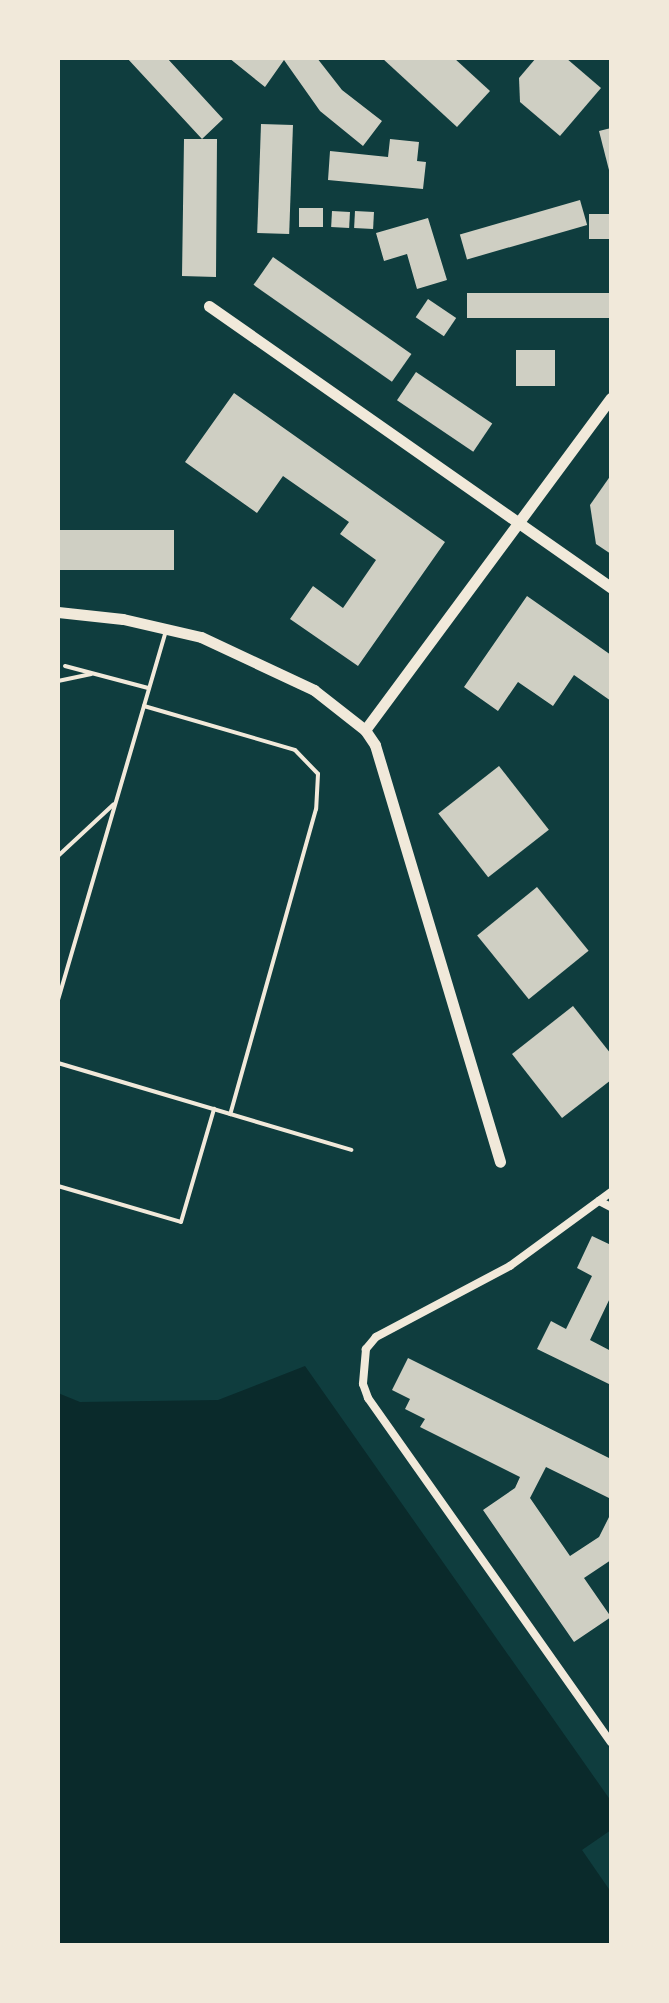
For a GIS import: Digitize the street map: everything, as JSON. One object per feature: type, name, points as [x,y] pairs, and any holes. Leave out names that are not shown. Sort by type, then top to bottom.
[{"type":"street","points":[[209,306],[611,588]]},
{"type":"street","points":[[365,730],[611,398]]},
{"type":"street","points":[[58,612],[167,626],[231,649],[314,690],[365,730],[375,745],[500,1162]]},
{"type":"street","points":[[609,1736],[368,1398],[363,1384],[366,1349],[376,1337],[510,1266],[611,1192]]},
{"type":"street","points":[[599,1201],[611,1207]]},
{"type":"lane","points":[[58,1000],[167,626]]},
{"type":"lane","points":[[65,666],[149,688]]},
{"type":"lane","points":[[58,681],[93,673]]},
{"type":"lane","points":[[144,706],[295,750],[318,774],[316,809],[230,1114]]},
{"type":"lane","points":[[58,856],[115,802]]},
{"type":"lane","points":[[58,970],[66,973]]},
{"type":"lane","points":[[58,1063],[351,1150]]},
{"type":"lane","points":[[58,1186],[181,1222],[214,1109]]},
{"type":"water","points":[[305,1366],[611,1801],[611,1830],[582,1850],[611,1892],[611,1945],[58,1945],[58,1393],[80,1402],[218,1400]]},
{"type":"building","points":[[127,58],[167,58],[223,119],[202,139]]},
{"type":"building","points":[[229,58],[317,58],[342,90],[382,121],[363,146],[320,111],[284,60],[265,87]]},
{"type":"building","points":[[382,58],[454,58],[490,91],[457,127]]},
{"type":"building","points":[[536,58],[566,58],[601,88],[560,136],[520,102],[519,78]]},
{"type":"building","points":[[261,124],[293,125],[289,234],[257,233]]},
{"type":"building","points":[[611,128],[611,174],[610,174],[599,131]]},
{"type":"building","points":[[184,139],[217,139],[216,277],[182,276]]},
{"type":"building","points":[[390,139],[419,142],[417,161],[426,162],[423,189],[328,180],[330,151],[388,157]]},
{"type":"building","points":[[580,200],[587,225],[467,259],[460,234]]},
{"type":"building","points":[[299,208],[323,208],[323,227],[299,227]]},
{"type":"building","points":[[332,211],[350,212],[349,228],[331,227]]},
{"type":"building","points":[[355,211],[374,212],[373,229],[354,228]]},
{"type":"building","points":[[589,214],[611,214],[611,239],[589,239]]},
{"type":"building","points":[[428,218],[447,280],[417,289],[407,254],[384,261],[376,233]]},
{"type":"building","points":[[273,257],[411,354],[392,382],[253,285]]},
{"type":"building","points":[[467,293],[611,293],[611,318],[467,318]]},
{"type":"building","points":[[428,299],[456,318],[444,336],[416,317]]},
{"type":"building","points":[[516,350],[555,350],[555,386],[516,386]]},
{"type":"building","points":[[416,372],[492,423],[473,452],[397,400]]},
{"type":"building","points":[[234,393],[445,542],[358,666],[290,619],[313,586],[343,608],[376,560],[340,534],[349,522],[283,476],[257,513],[185,462]]},
{"type":"building","points":[[611,475],[611,554],[596,544],[590,505]]},
{"type":"building","points":[[58,530],[174,530],[174,570],[58,570]]},
{"type":"building","points":[[527,596],[611,655],[611,701],[574,675],[553,706],[518,682],[498,711],[464,687]]},
{"type":"building","points":[[499,766],[549,830],[488,877],[438,813]]},
{"type":"building","points":[[537,887],[589,951],[529,999],[477,935]]},
{"type":"building","points":[[573,1006],[611,1054],[611,1080],[562,1118],[512,1054]]},
{"type":"building","points":[[592,1236],[611,1245],[611,1296],[590,1340],[611,1351],[611,1385],[537,1349],[551,1321],[566,1329],[592,1276],[577,1268]]},
{"type":"building","points":[[408,1358],[611,1459],[611,1499],[546,1467],[530,1498],[570,1556],[599,1537],[611,1513],[611,1560],[584,1578],[611,1617],[574,1642],[483,1510],[515,1488],[520,1477],[420,1427],[425,1419],[405,1409],[410,1399],[392,1390]]}]
